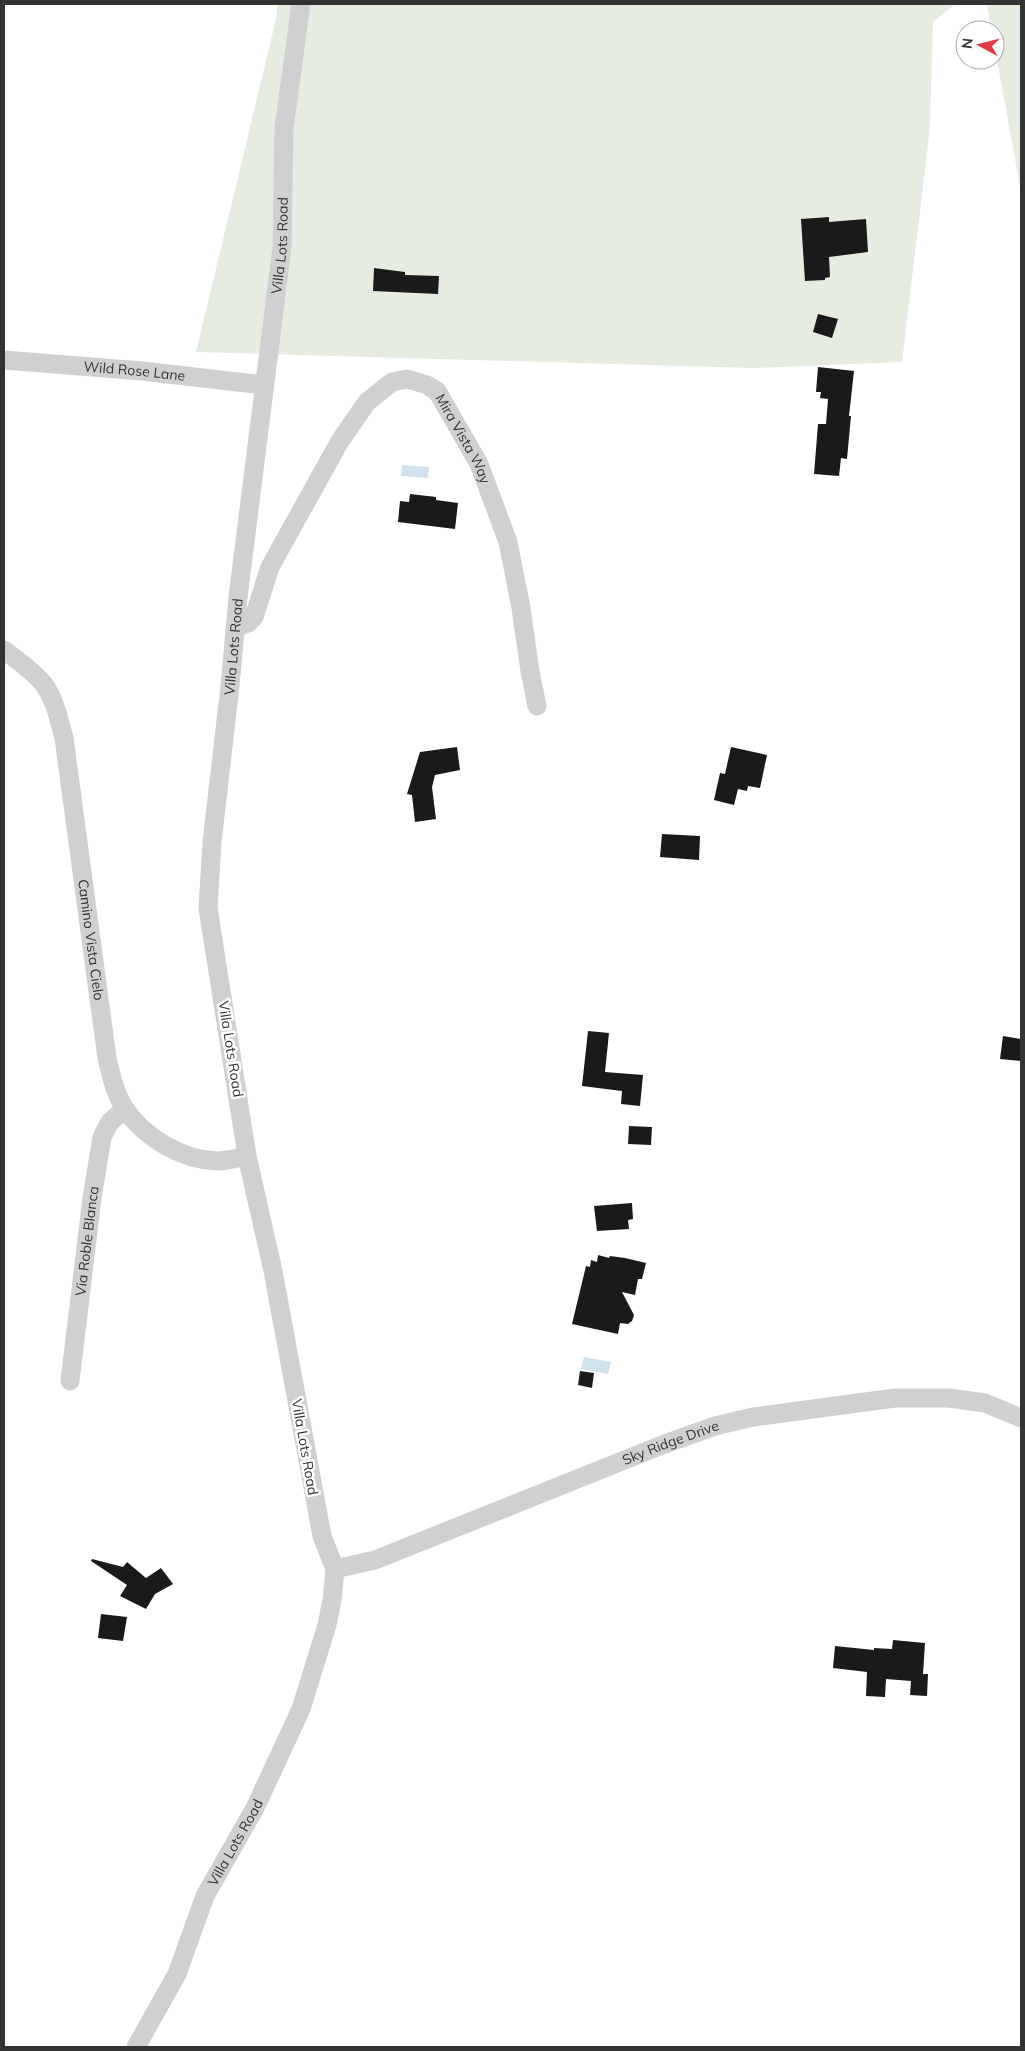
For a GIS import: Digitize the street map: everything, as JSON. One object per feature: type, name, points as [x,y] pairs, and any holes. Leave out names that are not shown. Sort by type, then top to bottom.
[{"type":"street","name":"Villa Lots Road","points":[[136,2047],[177,1974],[205,1896],[255,1808],[301,1709],[328,1625],[335,1569],[322,1536],[273,1271],[248,1156],[208,908],[212,842],[264,385],[282,248],[284,128],[301,4]]},
{"type":"street","name":"Wild Rose Lane","points":[[4,360],[142,371],[264,385]]},
{"type":"street","name":"Mira Vista Way","points":[[236,628],[248,623],[254,617],[270,567],[346,433],[367,402],[392,382],[407,379],[427,385],[437,391],[480,464],[508,542],[537,706]]},
{"type":"street","name":"Camino Vista Cielo","points":[[4,650],[25,666],[43,684],[56,710],[64,738],[107,1058],[113,1082],[125,1109],[146,1131],[169,1148],[196,1158],[218,1161],[248,1156]]},
{"type":"street","name":"Via Roble Blanca","points":[[70,1380],[91,1208],[102,1137],[110,1122],[125,1109]]},
{"type":"street","name":"Sky Ridge Drive","points":[[335,1569],[375,1560],[662,1445],[716,1426],[753,1417],[895,1398],[948,1398],[984,1403],[1021,1418]]},
{"type":"shaded area","points":[[277,4],[955,4],[933,22],[930,128],[902,362],[754,368],[196,352],[277,15]]},
{"type":"shaded area","points":[[987,4],[1021,4],[1021,192],[999,70],[1005,70],[1005,20],[989,20]]},
{"type":"water","points":[[402,465],[429,467],[428,478],[401,476]]},
{"type":"water","points":[[584,1357],[611,1362],[608,1374],[581,1369]]},
{"type":"building","points":[[829,217],[829,222],[866,219],[868,252],[829,257],[830,277],[825,278],[825,280],[805,281],[801,219]]},
{"type":"building","points":[[374,268],[405,272],[405,275],[439,276],[438,294],[373,291]]},
{"type":"building","points":[[818,314],[838,319],[832,338],[813,332]]},
{"type":"building","points":[[818,367],[854,371],[847,459],[841,458],[839,476],[814,474],[818,424],[826,424],[828,399],[820,398],[821,392],[816,392]]},
{"type":"building","points":[[410,494],[436,497],[436,500],[458,503],[455,529],[398,522],[400,501],[409,502]]},
{"type":"building","points":[[457,747],[460,770],[435,775],[432,787],[436,819],[415,822],[412,795],[407,794],[420,752]]},
{"type":"building","points":[[731,747],[767,755],[760,788],[748,786],[747,791],[738,789],[734,805],[714,800],[720,773],[725,774]]},
{"type":"building","points":[[662,834],[700,836],[699,860],[660,857]]},
{"type":"building","points":[[588,1031],[609,1033],[605,1072],[643,1075],[640,1106],[621,1104],[622,1091],[582,1086]]},
{"type":"building","points":[[1003,1036],[1021,1039],[1021,1061],[1000,1059]]},
{"type":"building","points":[[629,1126],[652,1127],[651,1145],[628,1144]]},
{"type":"building","points":[[632,1203],[633,1219],[628,1220],[629,1229],[597,1231],[594,1206]]},
{"type":"building","points":[[598,1255],[646,1263],[642,1279],[638,1279],[635,1295],[622,1292],[634,1315],[632,1321],[628,1324],[620,1323],[618,1334],[572,1324],[586,1266],[590,1267],[591,1260],[597,1262]]},
{"type":"building","points":[[580,1371],[594,1373],[592,1388],[578,1385]]},
{"type":"building","points":[[92,1559],[123,1567],[127,1562],[146,1578],[161,1568],[173,1584],[155,1594],[146,1609],[120,1596],[127,1585],[91,1561]]},
{"type":"building","points":[[101,1614],[127,1617],[123,1641],[98,1638]]},
{"type":"building","points":[[893,1640],[925,1643],[923,1674],[928,1674],[927,1696],[910,1695],[911,1681],[886,1679],[885,1697],[866,1696],[867,1672],[833,1668],[835,1646],[874,1650],[874,1648],[892,1649]]}]
